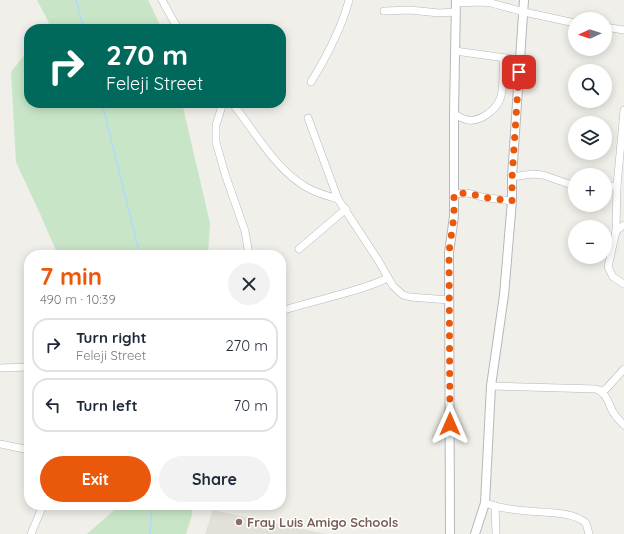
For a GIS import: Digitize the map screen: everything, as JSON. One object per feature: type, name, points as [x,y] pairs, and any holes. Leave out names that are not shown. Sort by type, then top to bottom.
[{"type":"street","points":[[162,0],[175,24]]},
{"type":"street","points":[[311,82],[327,55],[344,17],[348,0]]},
{"type":"street","points":[[476,534],[485,503],[491,386],[502,309],[512,201],[512,178],[524,0]]},
{"type":"street","points":[[450,534],[448,300],[449,252],[454,216],[456,1],[491,3],[568,21]]},
{"type":"street","points":[[384,11],[410,10],[439,13],[456,12]]},
{"type":"street","points":[[612,29],[624,30]]},
{"type":"street","points":[[455,52],[520,60]]},
{"type":"street","points":[[454,114],[467,120],[473,120],[488,114],[495,107],[500,99],[503,58]]},
{"type":"street","points":[[221,108],[216,125],[216,142],[225,174],[245,231],[248,250]]},
{"type":"street","points":[[236,108],[277,161],[291,176],[318,193],[338,199]]},
{"type":"street","points":[[624,110],[616,231],[608,267],[613,277],[624,284]]},
{"type":"street","points":[[308,118],[338,199],[346,209],[388,278],[403,295],[410,297],[448,300]]},
{"type":"street","points":[[512,178],[532,174],[543,175],[568,184]]},
{"type":"street","points":[[612,186],[618,186]]},
{"type":"street","points":[[454,194],[468,193],[482,197],[512,201]]},
{"type":"street","points":[[299,249],[346,209]]},
{"type":"street","points":[[616,231],[624,225]]},
{"type":"street","points":[[286,310],[348,293],[388,278]]},
{"type":"street","points":[[0,368],[24,367]]},
{"type":"street","points":[[601,391],[606,389],[624,369]]},
{"type":"street","points":[[491,386],[596,389],[601,391],[606,397],[614,414],[624,425]]},
{"type":"street","points":[[0,444],[24,449]]},
{"type":"street","points":[[485,503],[495,506],[562,514],[579,518],[586,523],[589,534]]},
{"type":"street","points":[[495,506],[496,534]]},
{"type":"street","points":[[31,534],[41,510]]},
{"type":"shaded area","name":"Fray Luis Amigo Schools","points":[[213,510],[326,534],[205,534]]},
{"type":"green space","points":[[37,0],[148,0],[160,24],[48,24]]},
{"type":"green space","points":[[24,55],[24,108],[183,108],[210,223],[208,250],[56,250],[16,162],[11,72]]},
{"type":"green space","points":[[114,510],[192,510],[192,515],[186,534],[87,534]]},
{"type":"waterway","points":[[76,0],[83,24]]},
{"type":"waterway","points":[[103,108],[139,250]]},
{"type":"waterway","points":[[150,534],[152,510]]},
{"type":"place","name":"Fray Luis Amigo Schools","points":[[239,522]]},
{"type":"route","points":[[450,424],[448,300],[449,252],[454,216],[454,194],[468,193],[482,197],[512,201],[512,178],[519,72]]}]
